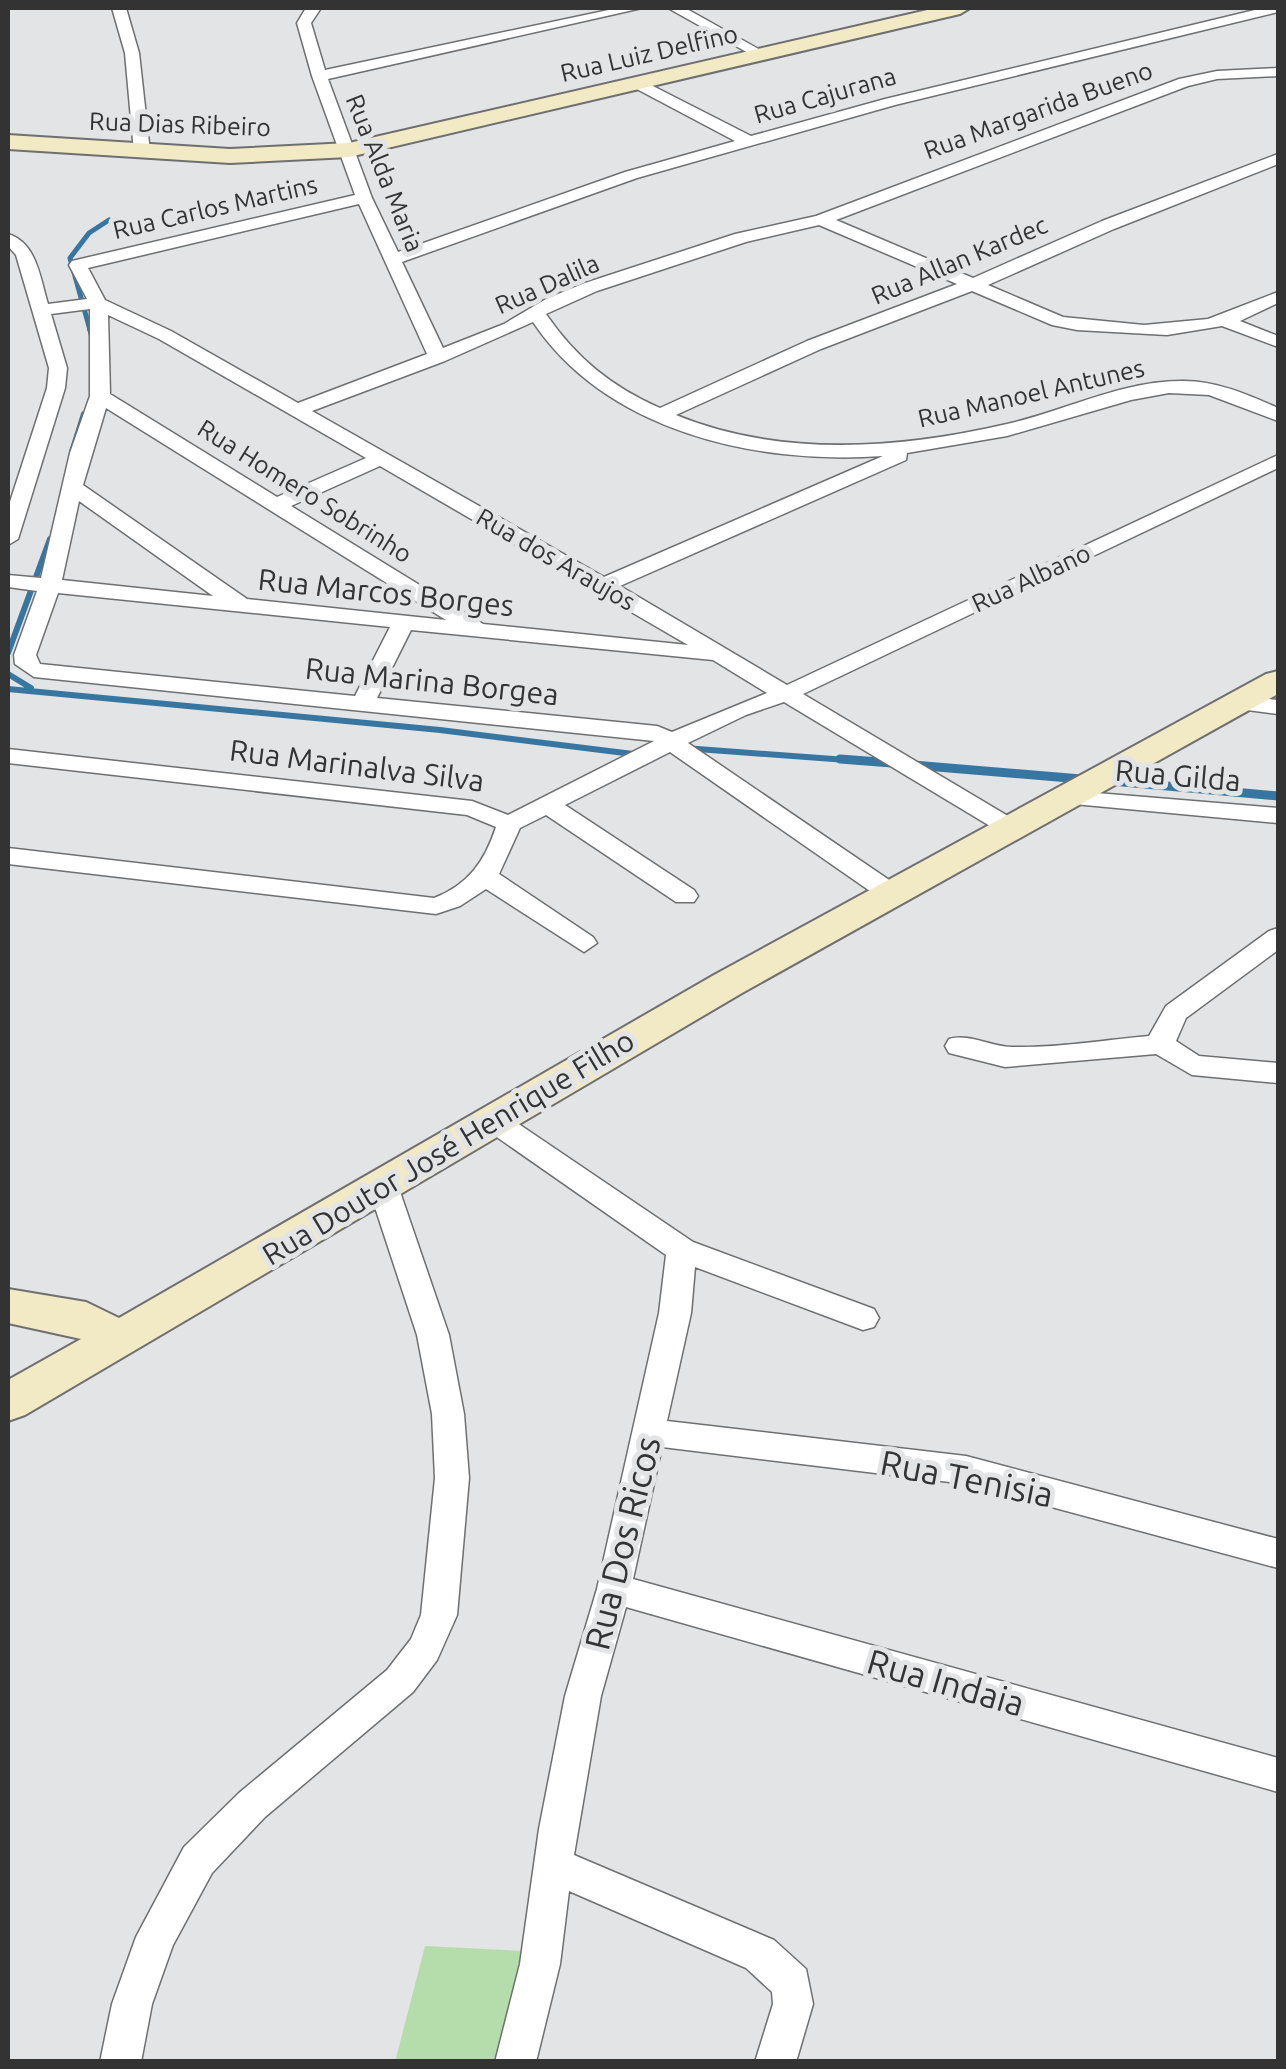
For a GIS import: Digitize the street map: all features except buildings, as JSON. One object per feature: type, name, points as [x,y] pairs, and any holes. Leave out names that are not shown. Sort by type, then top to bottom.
[{"type":"street","points":[[119,8],[132,53],[142,152]]},
{"type":"street","name":"Rua Alda Maria","points":[[314,8],[306,14],[304,23],[319,76],[364,198],[438,357]]},
{"type":"street","points":[[319,76],[635,8]]},
{"type":"street","points":[[674,8],[764,56]]},
{"type":"street","name":"Rua Luiz Delfino","points":[[349,150],[960,8]]},
{"type":"street","name":"Rua Cajurana","points":[[393,259],[631,174],[1041,64],[1278,8]]},
{"type":"street","name":"Rua Margarida Bueno","points":[[821,220],[1184,82],[1217,74],[1278,72]]},
{"type":"street","points":[[638,84],[750,142]]},
{"type":"street","name":"Rua Dias Ribeiro","points":[[8,142],[269,156],[349,150]]},
{"type":"street","name":"Rua Allan Kardec","points":[[661,415],[814,345],[972,285],[1108,225],[1278,159]]},
{"type":"street","name":"Rua Carlos Martins","points":[[92,304],[78,265],[364,198]]},
{"type":"street","points":[[821,220],[1058,321],[1088,328],[1127,332],[1225,321],[1278,297]]},
{"type":"street","name":"Rua Dalila","points":[[298,410],[510,328],[591,288],[741,238],[821,220]]},
{"type":"street","points":[[8,239],[18,244],[25,255],[49,309],[58,368],[56,388],[8,539]]},
{"type":"street","points":[[48,584],[100,396],[102,348],[92,304],[49,309]]},
{"type":"street","name":"Rua dos Araujos","points":[[92,304],[165,335],[298,410],[1009,827]]},
{"type":"street","name":"Rua Manoel Antunes","points":[[536,313],[551,343],[608,390],[712,433],[784,446],[854,452],[920,447],[1008,430],[1171,386],[1215,391],[1278,415]]},
{"type":"street","points":[[1225,321],[1278,342]]},
{"type":"street","name":"Rua Homero Sobrinho","points":[[100,396],[481,632]]},
{"type":"street","points":[[602,585],[920,447]]},
{"type":"street","points":[[276,505],[382,458]]},
{"type":"street","name":"Rua Albano","points":[[782,695],[1278,461]]},
{"type":"street","points":[[72,487],[244,608]]},
{"type":"street","name":"Rua Marcos Borges","points":[[8,581],[716,654]]},
{"type":"street","name":"Rua Marina Borgea","points":[[48,584],[25,655],[26,664],[34,670],[657,733],[667,749]]},
{"type":"street","points":[[362,705],[403,624]]},
{"type":"street","name":"Rua Doutor José Henrique Filho","points":[[8,1402],[889,892],[1093,786],[1278,681]]},
{"type":"street","points":[[509,824],[667,749],[738,710],[782,695]]},
{"type":"street","points":[[1240,703],[1278,708]]},
{"type":"street","points":[[667,749],[889,892]]},
{"type":"street","name":"Rua Marinalva Silva","points":[[8,756],[472,808],[509,824],[500,856],[485,876]]},
{"type":"street","name":"Rua Gilda","points":[[1093,786],[1278,816]]},
{"type":"street","points":[[548,805],[685,896]]},
{"type":"street","points":[[8,856],[410,906],[449,902],[485,876],[584,943]]},
{"type":"street","points":[[1161,1044],[1165,1028],[1176,1012],[1278,937]]},
{"type":"street","points":[[960,1046],[1028,1057],[1161,1044],[1192,1064],[1278,1073]]},
{"type":"street","points":[[491,1119],[682,1250],[863,1318]]},
{"type":"street","points":[[120,2062],[132,2004],[156,1937],[198,1860],[252,1805],[400,1681],[424,1649],[439,1615],[452,1478],[448,1414],[433,1334],[382,1183]]},
{"type":"street","name":"Rua Dos Ricos","points":[[515,2062],[540,1964],[583,1696],[614,1590],[675,1313],[682,1250]]},
{"type":"street","points":[[8,1306],[86,1320],[120,1340]]},
{"type":"street","name":"Rua Tenisia","points":[[649,1432],[966,1470],[1278,1554]]},
{"type":"street","name":"Rua Indaia","points":[[614,1590],[1278,1774]]},
{"type":"street","points":[[554,1865],[760,1954],[778,1967],[792,1983],[793,2004],[774,2062]]},
{"type":"green space","points":[[425,1946],[524,1951],[499,2061],[395,2062]]},
{"type":"waterway","points":[[90,330],[70,258],[89,233],[109,220]]},
{"type":"waterway","points":[[90,328],[92,336]]},
{"type":"waterway","points":[[72,452],[84,414]]},
{"type":"waterway","points":[[8,653],[50,539]]},
{"type":"waterway","points":[[8,674],[31,688]]},
{"type":"waterway","points":[[8,689],[440,730],[633,754]]},
{"type":"waterway","points":[[684,748],[874,762]]},
{"type":"waterway","points":[[840,759],[892,763]]},
{"type":"waterway","points":[[913,765],[1081,779]]},
{"type":"waterway","points":[[1112,781],[1278,796]]}]
